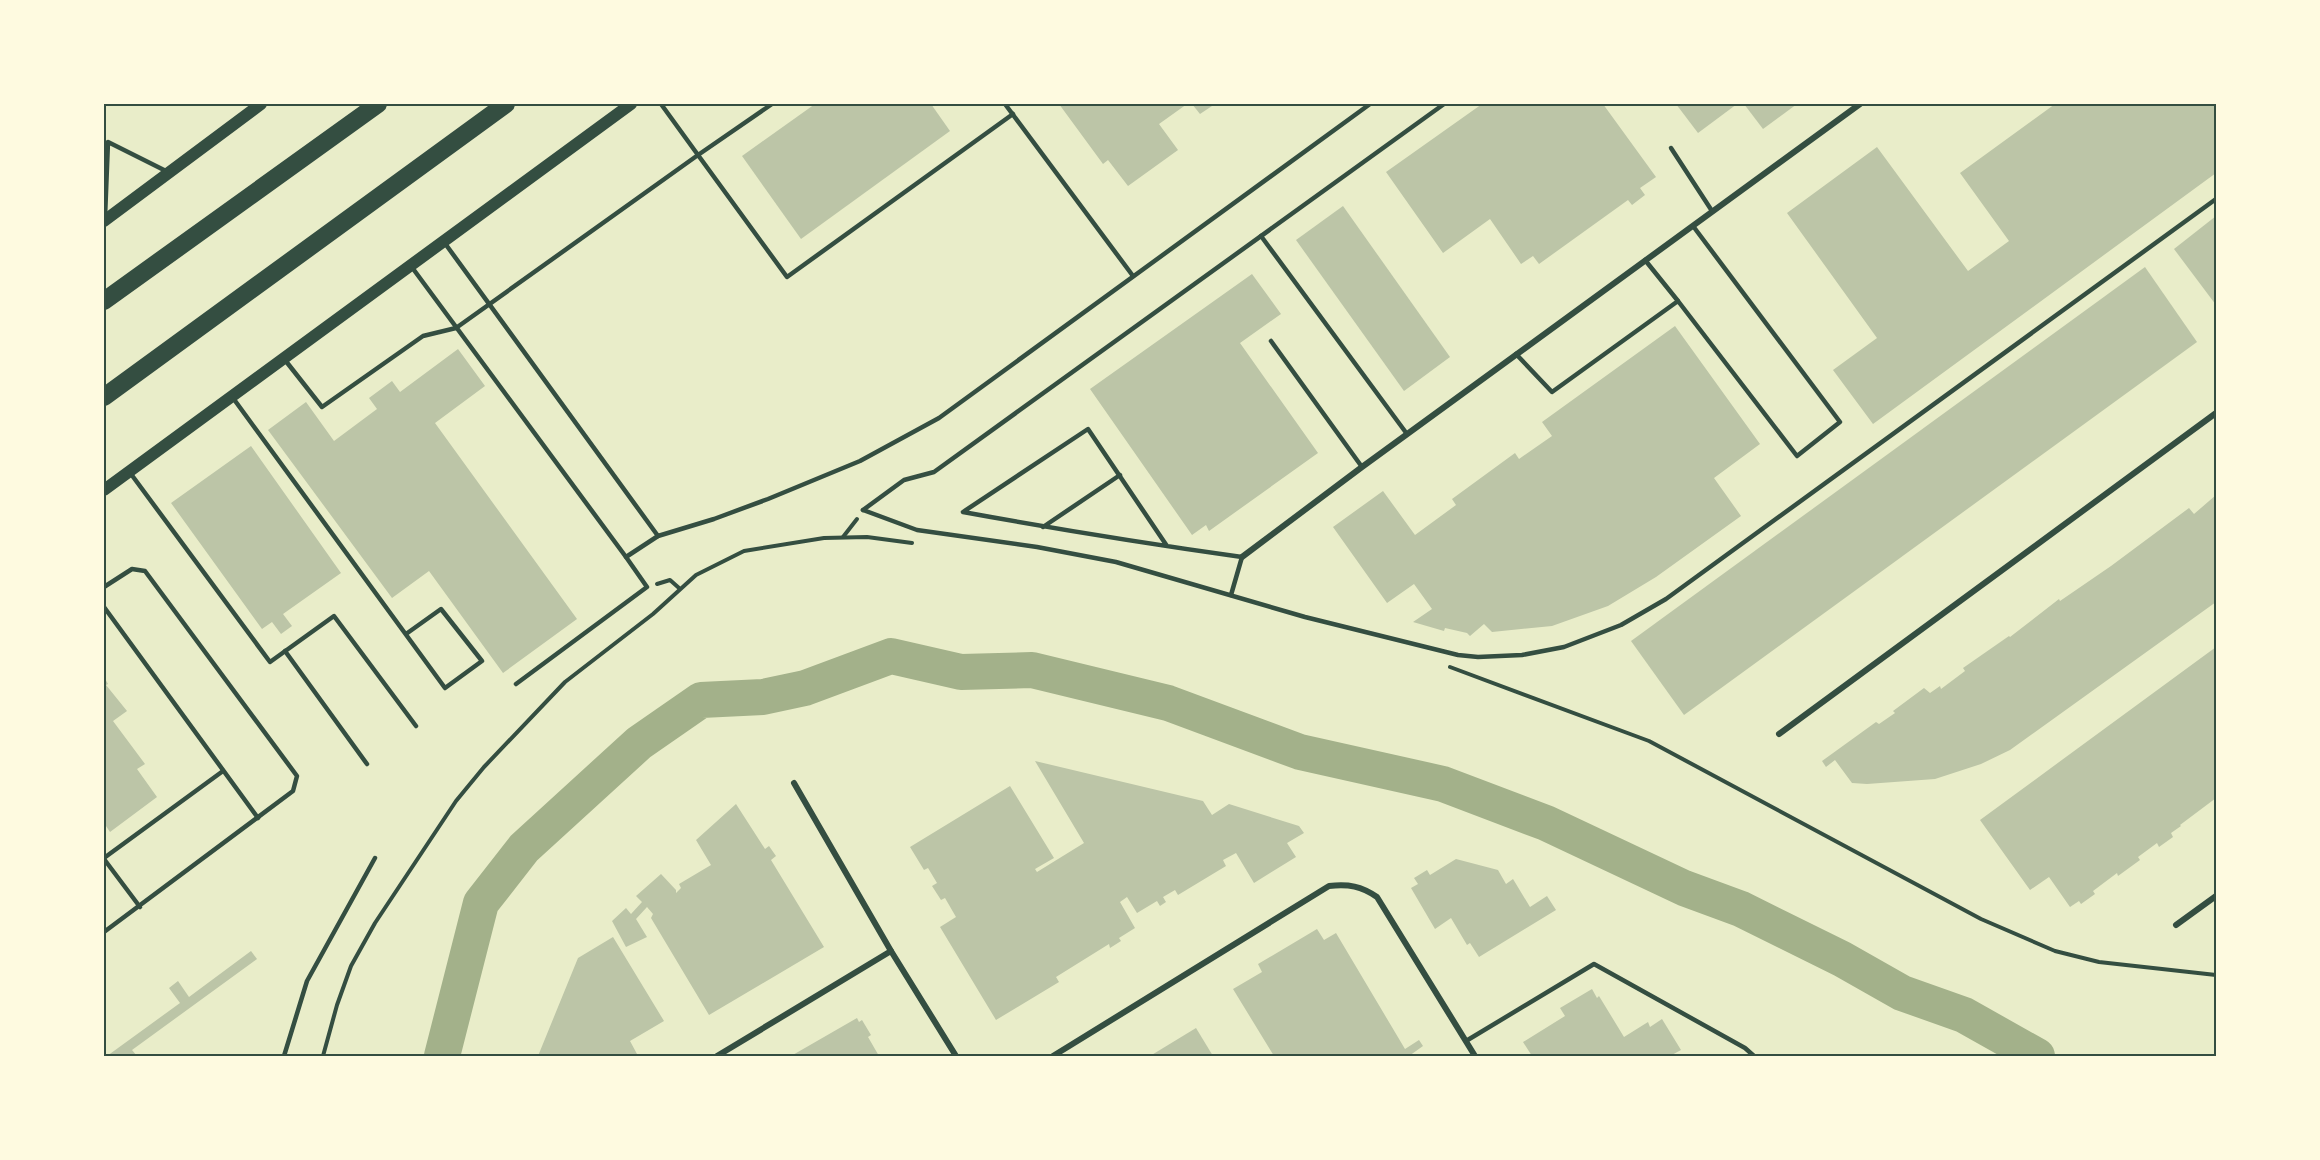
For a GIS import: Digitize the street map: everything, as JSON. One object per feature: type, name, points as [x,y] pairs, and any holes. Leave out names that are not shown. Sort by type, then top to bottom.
[{"type":"highway","points":[[104,301],[378,104]]},
{"type":"highway","points":[[104,397],[506,104]]},
{"type":"main road","points":[[104,221],[261,104]]},
{"type":"main road","points":[[104,490],[632,104]]},
{"type":"street","points":[[1242,557],[1644,260],[1860,104]]},
{"type":"street","points":[[1779,734],[2217,413]]},
{"type":"street","points":[[794,783],[891,951],[956,1056]]},
{"type":"street","points":[[1053,1056],[1329,886],[1347,884],[1363,887],[1377,897],[1475,1056]]},
{"type":"street","points":[[2176,925],[2217,896]]},
{"type":"street","points":[[717,1056],[891,951]]},
{"type":"lane","points":[[661,104],[788,277],[1013,114]]},
{"type":"lane","points":[[284,358],[322,407],[423,336],[456,327],[771,104]]},
{"type":"lane","points":[[1005,104],[1133,276]]},
{"type":"lane","points":[[626,557],[658,536],[714,519],[861,461],[939,418],[1370,104]]},
{"type":"lane","points":[[863,510],[904,480],[934,472],[1444,104]]},
{"type":"lane","points":[[104,136],[108,142],[168,172]]},
{"type":"lane","points":[[104,221],[108,142]]},
{"type":"lane","points":[[1671,148],[1712,211]]},
{"type":"lane","points":[[863,510],[916,530],[1037,547],[1116,562],[1305,617],[1432,650],[1478,657],[1522,655],[1564,647],[1621,625],[1676,592],[2217,199]]},
{"type":"lane","points":[[1644,260],[1797,456],[1840,422],[1693,225]]},
{"type":"lane","points":[[1261,236],[1407,434]]},
{"type":"lane","points":[[443,242],[658,536]]},
{"type":"lane","points":[[411,266],[647,587],[516,684]]},
{"type":"lane","points":[[1516,354],[1552,392],[1678,301]]},
{"type":"lane","points":[[1271,341],[1362,467]]},
{"type":"lane","points":[[231,396],[445,688],[482,661],[441,609],[406,634]]},
{"type":"lane","points":[[1167,546],[1088,429],[963,512],[1043,527],[1167,546],[1242,557],[1231,595]]},
{"type":"lane","points":[[129,471],[270,662],[334,616],[416,726]]},
{"type":"lane","points":[[1043,527],[1120,475]]},
{"type":"lane","points":[[104,587],[132,569],[145,571],[297,776],[293,791],[104,932]]},
{"type":"lane","points":[[104,607],[258,818]]},
{"type":"lane","points":[[285,651],[367,764]]},
{"type":"lane","points":[[140,907],[104,859],[223,771]]},
{"type":"lane","points":[[284,1056],[307,981],[375,858]]},
{"type":"lane","points":[[1466,1041],[1594,964],[1745,1048],[1754,1056]]},
{"type":"path","points":[[843,537],[863,510]]},
{"type":"path","points":[[323,1056],[351,966],[375,923],[456,801],[484,766],[565,682],[653,614],[696,574],[744,551],[779,544],[843,537],[867,537],[914,543]]},
{"type":"path","points":[[647,587],[670,580],[680,588]]},
{"type":"path","points":[[1439,663],[1649,741],[1981,919],[2045,947],[2099,962],[2217,975]]},
{"type":"building","points":[[815,104],[931,104],[950,131],[801,239],[742,156]]},
{"type":"building","points":[[1059,104],[1187,104],[1159,124],[1178,150],[1128,186],[1108,160],[1103,164]]},
{"type":"building","points":[[1192,104],[1215,104],[1200,114]]},
{"type":"building","points":[[1482,104],[1603,104],[1656,177],[1640,188],[1645,195],[1632,205],[1628,200],[1539,264],[1533,256],[1521,264],[1490,219],[1443,253],[1386,172]]},
{"type":"building","points":[[1676,104],[1737,104],[1698,133]]},
{"type":"building","points":[[1744,104],[1797,104],[1763,129]]},
{"type":"building","points":[[2055,104],[2216,104],[2216,173],[1873,424],[1833,370],[1877,338],[1787,213],[1877,147],[1968,271],[2009,241],[1960,173]]},
{"type":"building","points":[[1343,206],[1450,357],[1404,391],[1296,240]]},
{"type":"building","points":[[2216,216],[2216,305],[2174,249]]},
{"type":"building","points":[[2145,267],[2197,342],[1684,715],[1631,641]]},
{"type":"building","points":[[1252,274],[1281,314],[1240,343],[1318,453],[1209,531],[1206,525],[1192,535],[1090,389]]},
{"type":"building","points":[[1675,326],[1760,444],[1714,478],[1741,516],[1656,577],[1608,606],[1552,626],[1492,632],[1484,624],[1470,636],[1467,633],[1445,628],[1444,631],[1413,622],[1432,609],[1414,584],[1387,603],[1333,527],[1383,491],[1415,535],[1456,505],[1452,499],[1515,453],[1519,459],[1552,436],[1542,422]]},
{"type":"building","points":[[458,349],[485,386],[435,423],[577,619],[503,673],[429,571],[392,598],[268,430],[306,402],[334,441],[377,409],[369,398],[392,381],[400,392]]},
{"type":"building","points":[[251,446],[341,573],[283,614],[292,626],[281,634],[272,622],[262,629],[171,503]]},
{"type":"building","points":[[2216,495],[2216,602],[2010,750],[1981,764],[1935,779],[1852,783],[1835,760],[1826,767],[1822,761],[1876,722],[1879,724],[1895,713],[1893,711],[1924,688],[1930,693],[1940,686],[1941,689],[1965,671],[1963,668],[2010,637],[2059,599],[2060,601],[2111,566],[2189,508],[2194,514]]},
{"type":"building","points":[[2216,647],[2216,798],[2171,833],[2173,837],[2159,847],[2157,843],[2138,857],[2140,860],[2118,876],[2117,873],[2093,891],[2095,894],[2081,904],[2079,901],[2070,907],[2049,877],[2030,890],[1980,820]]},
{"type":"building","points":[[104,677],[108,684],[106,685],[127,711],[113,721],[145,764],[137,769],[157,797],[110,832],[104,823]]},
{"type":"building","points":[[1035,761],[1203,801],[1212,815],[1229,804],[1299,826],[1304,833],[1287,843],[1296,857],[1254,883],[1236,853],[1223,860],[1226,866],[1178,895],[1175,890],[1163,897],[1166,902],[1160,906],[1157,901],[1137,913],[1127,897],[1120,902],[1135,928],[1119,938],[1121,941],[1110,948],[1109,944],[1056,977],[1059,982],[996,1020],[940,927],[956,917],[945,898],[941,900],[932,886],[937,883],[928,868],[924,870],[910,847],[1010,786],[1054,858],[1035,869],[1037,872],[1084,843]]},
{"type":"building","points":[[736,804],[765,849],[769,846],[776,856],[771,860],[824,947],[709,1015],[651,918],[653,914],[647,907],[636,919],[647,937],[626,947],[612,921],[626,908],[631,914],[642,902],[636,896],[661,874],[676,890],[676,893],[681,888],[679,884],[711,865],[696,840]]},
{"type":"building","points":[[1456,859],[1498,870],[1506,884],[1513,879],[1530,907],[1547,896],[1556,910],[1479,957],[1470,943],[1467,945],[1451,918],[1435,929],[1411,888],[1418,884],[1414,878],[1427,870],[1430,875]]},
{"type":"building","points":[[1317,929],[1324,940],[1336,933],[1405,1049],[1419,1040],[1423,1046],[1409,1056],[1274,1056],[1233,989],[1262,972],[1258,964]]},
{"type":"building","points":[[613,937],[664,1021],[630,1041],[637,1054],[632,1056],[538,1056],[578,958]]},
{"type":"building","points":[[251,951],[257,959],[132,1050],[137,1056],[107,1056],[180,1003],[169,988],[178,981],[189,997]]},
{"type":"building","points":[[1592,989],[1597,998],[1599,996],[1624,1037],[1648,1022],[1650,1027],[1662,1019],[1681,1050],[1670,1056],[1532,1056],[1523,1042],[1565,1016],[1560,1008]]},
{"type":"building","points":[[857,1018],[859,1022],[862,1020],[871,1035],[868,1037],[879,1056],[791,1056]]},
{"type":"building","points":[[1196,1028],[1213,1056],[1150,1056]]},
{"type":"waterway","points":[[442,1056],[481,903],[524,848],[639,743],[701,700],[763,697],[805,688],[891,656],[961,672],[1032,670],[1168,703],[1300,752],[1443,784],[1546,823],[1684,888],[1741,909],[1842,959],[1902,993],[1964,1015],[2037,1056]]}]
